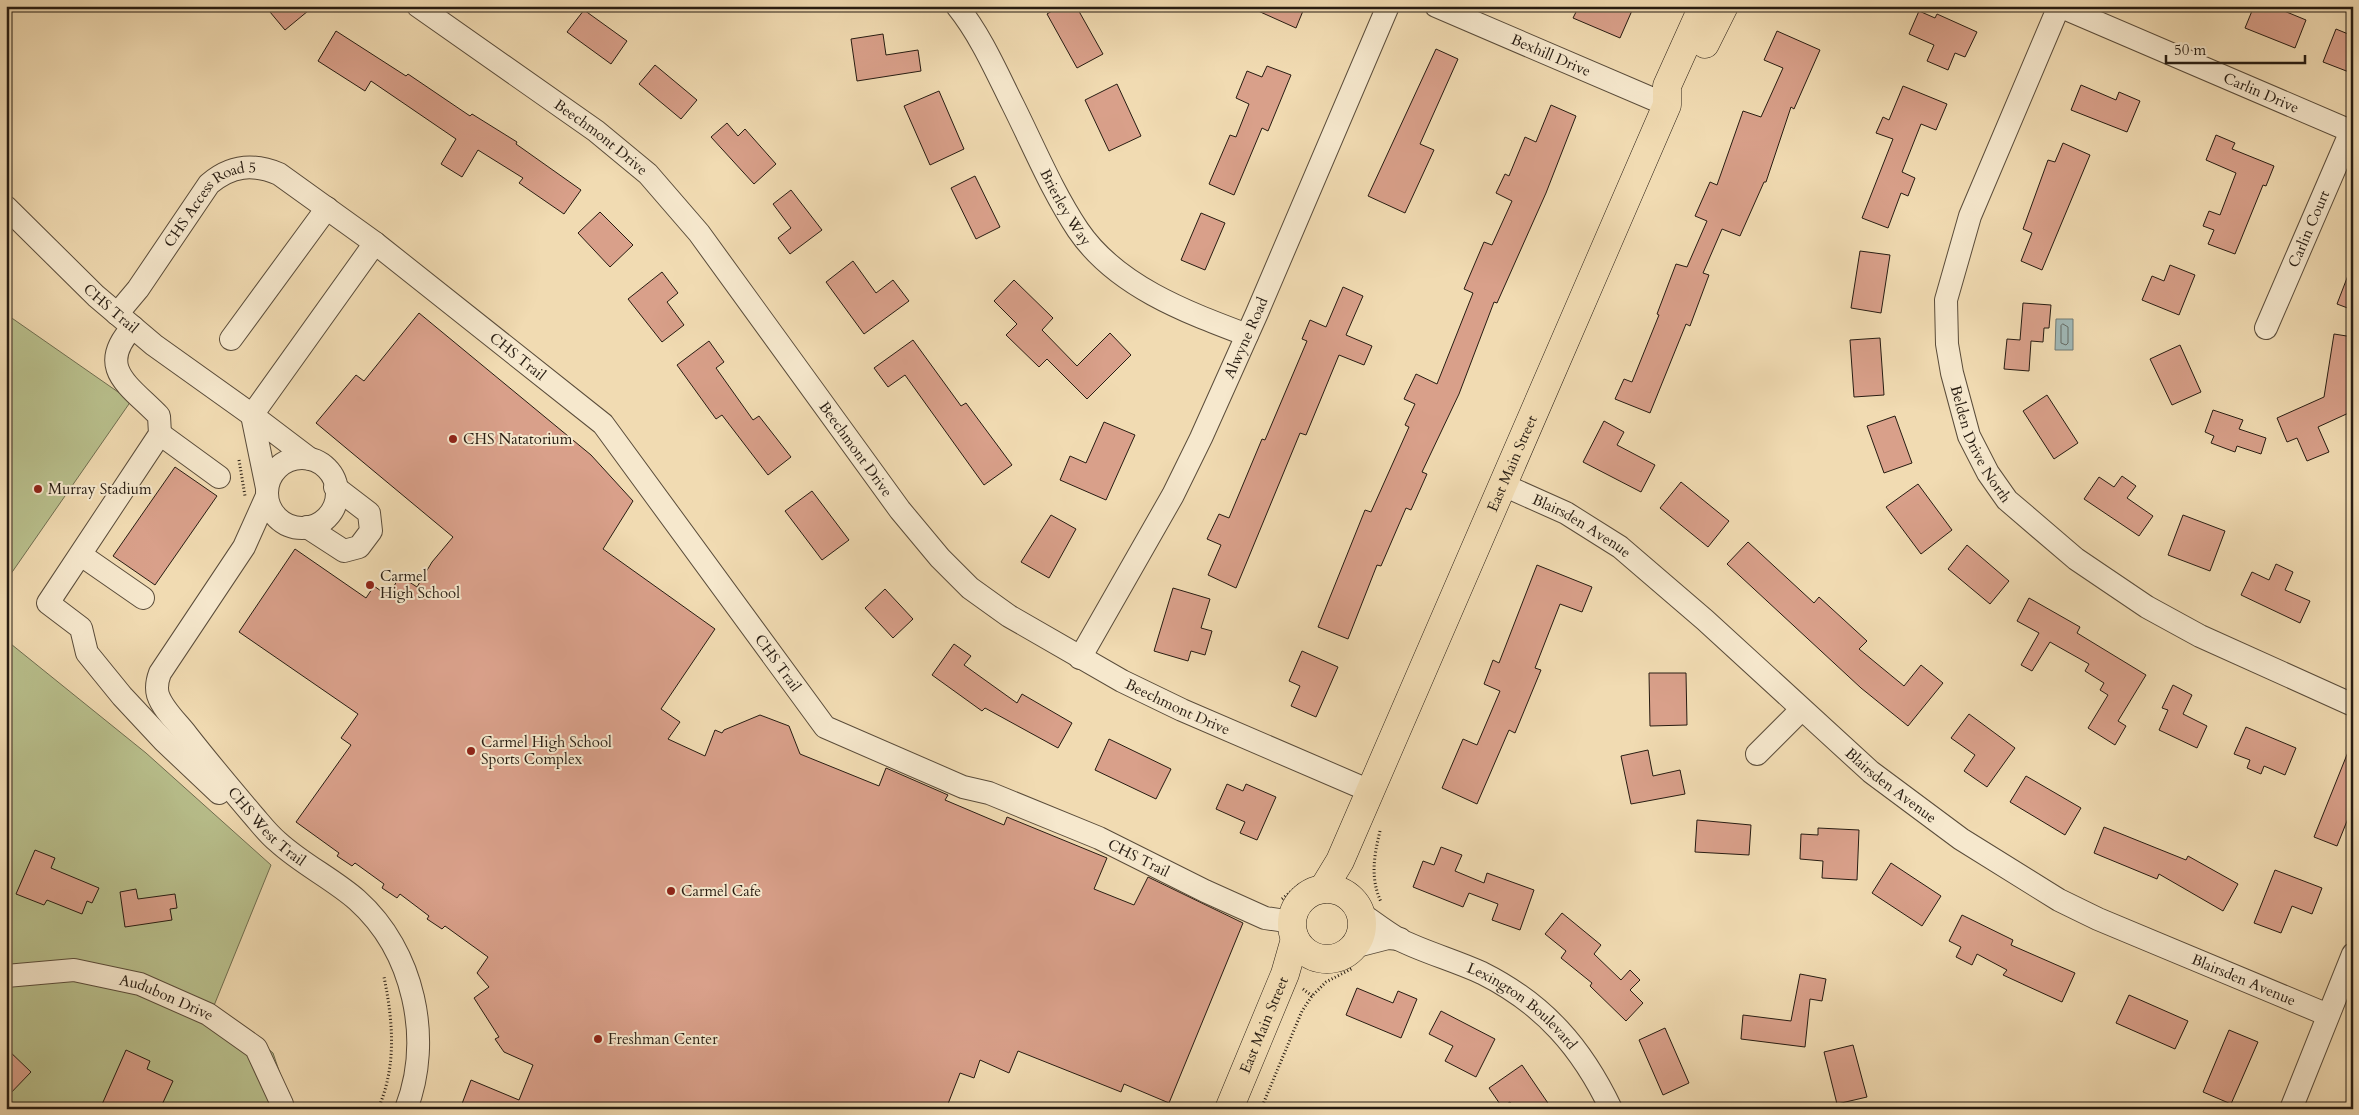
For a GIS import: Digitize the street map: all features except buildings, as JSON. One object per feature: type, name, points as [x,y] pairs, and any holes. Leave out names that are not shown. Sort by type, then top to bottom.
[{"type":"main road","name":"East Main Street","points":[[1356,907],[1369,823],[1370,792],[1501,484],[1667,105],[1668,86],[1703,6]]},
{"type":"main road","name":"East Main Street","points":[[1667,105],[1682,94],[1724,6]]},
{"type":"main road","name":"East Main Street","points":[[1315,884],[1340,860],[1369,823]]},
{"type":"main road","points":[[1315,884],[1348,896],[1356,907],[1362,926],[1355,957],[1344,955],[1321,959],[1310,955],[1301,948],[1288,920],[1305,897],[1315,891],[1315,884]]},
{"type":"main road","name":"East Main Street","points":[[1229,1109],[1285,974],[1288,920]]},
{"type":"main road","name":"East Main Street","points":[[1243,1109],[1297,983],[1321,959]]},
{"type":"street","name":"Beechmont Drive","points":[[418,6],[596,131],[648,174],[699,233],[900,510],[940,558],[970,588],[1009,616],[1080,658],[1182,710],[1370,792]]},
{"type":"street","name":"Brierley Way","points":[[957,6],[984,45],[1060,200],[1079,232],[1105,260],[1131,282],[1219,324],[1247,335]]},
{"type":"street","name":"Alwyne Road","points":[[1080,658],[1172,495],[1205,429],[1388,6]]},
{"type":"street","name":"Bexhill Drive","points":[[1436,6],[1667,105]]},
{"type":"street","name":"Carlin Drive","points":[[2059,6],[2352,131]]},
{"type":"street","name":"Belden Drive North","points":[[2059,6],[1970,216],[1946,300],[1947,344],[1952,373],[1969,436],[1988,473],[2007,500],[2076,559],[2147,607],[2200,636],[2353,705]]},
{"type":"street","name":"Carlin Court","points":[[2266,328],[2352,131]]},
{"type":"street","name":"CHS Access Road 5","points":[[160,434],[159,416],[118,373],[115,356],[122,340],[125,320],[138,289],[209,184],[228,171],[248,167],[268,170],[279,174],[375,242]]},
{"type":"street","name":"CHS Trail","points":[[6,206],[96,296],[154,345],[310,459]]},
{"type":"street","points":[[231,339],[327,208]]},
{"type":"street","name":"CHS Trail","points":[[375,242],[603,424],[825,727],[963,787],[990,792],[1099,838],[1205,891],[1265,918],[1288,920]]},
{"type":"street","points":[[335,487],[369,513],[371,531],[359,547],[344,551],[272,511],[260,495],[252,415],[375,242]]},
{"type":"street","points":[[219,477],[160,434],[48,603],[82,628],[88,653],[122,696],[164,741],[218,792],[246,807]]},
{"type":"street","points":[[260,495],[278,468],[287,461],[299,458],[310,459],[321,464],[330,472],[335,487],[335,504],[321,522],[297,526]]},
{"type":"street","name":"Blairsden Avenue","points":[[1501,484],[1566,513],[1620,547],[1705,620],[1801,710],[1871,772],[1946,828],[2058,900],[2328,1015]]},
{"type":"street","name":"CHS West Trail","points":[[260,495],[244,546],[160,673],[157,689],[163,704],[246,807],[276,841],[356,899],[376,919],[395,949],[408,981],[419,1023],[419,1054],[415,1083],[406,1109]]},
{"type":"street","name":"CHS West Trail","points":[[244,546],[297,526]]},
{"type":"street","points":[[81,555],[143,598]]},
{"type":"street","points":[[1757,754],[1801,710]]},
{"type":"street","name":"Lexington Boulevard","points":[[1356,907],[1400,939],[1481,973],[1512,989],[1566,1035],[1595,1075],[1611,1109]]},
{"type":"street","name":"Lexington Boulevard","points":[[1355,957],[1388,938],[1400,939]]},
{"type":"street","points":[[2291,1109],[2353,954]]},
{"type":"street","name":"Audubon Drive","points":[[6,976],[74,970],[140,984],[208,1014],[256,1048],[282,1106]]},
{"type":"path","points":[[238,454],[260,495]]},
{"type":"path","points":[[1369,823],[1374,886],[1386,907]]},
{"type":"path","points":[[1288,920],[1288,896],[1315,884]]},
{"type":"path","points":[[1261,1109],[1302,1011],[1312,996],[1355,957]]},
{"type":"path","points":[[378,1109],[388,1082],[392,1052],[390,1016],[382,971]]},
{"type":"path","points":[[1306,992],[1312,996]]},
{"type":"green space","name":"Murray Stadium","points":[[6,314],[131,401],[8,578],[6,577]]},
{"type":"green space","points":[[6,640],[146,753],[271,865],[213,1008],[236,1021],[273,1053],[289,1100],[288,1109],[6,1109]]},
{"type":"water","points":[[2056,319],[2073,319],[2073,350],[2055,350]]},
{"type":"place","name":"CHS Natatorium","points":[[453,439]]},
{"type":"place","name":"Murray Stadium","points":[[38,489]]},
{"type":"place","name":"Carmel High School","points":[[370,585]]},
{"type":"place","name":"Carmel High School Sports Complex","points":[[471,751]]},
{"type":"place","name":"Carmel Cafe","points":[[671,891]]},
{"type":"place","name":"Freshman Center","points":[[598,1039]]}]
